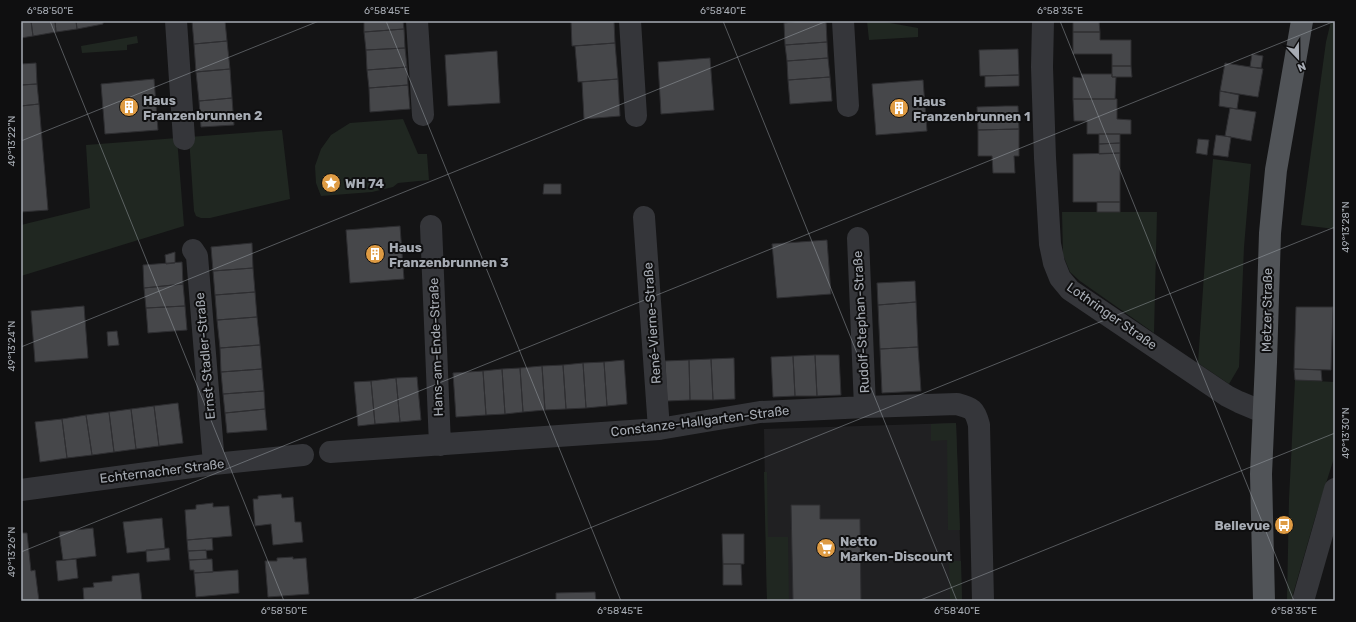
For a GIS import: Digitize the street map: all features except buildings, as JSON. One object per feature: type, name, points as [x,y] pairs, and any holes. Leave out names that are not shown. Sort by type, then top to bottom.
[{"type":"main road","name":"Metzer Straße","points":[[1264,601],[1260,474],[1272,200],[1278,155],[1302,21]]},
{"type":"street","points":[[176,21],[184,139]]},
{"type":"street","points":[[417,21],[423,115]]},
{"type":"street","points":[[630,21],[636,116]]},
{"type":"street","points":[[842,21],[848,106]]},
{"type":"street","name":"Lothringer Straße","points":[[1043,21],[1042,67],[1050,244],[1054,263],[1060,278],[1070,290],[1206,382],[1239,402],[1263,412]]},
{"type":"street","name":"René-Vierne-Straße","points":[[644,217],[659,428]]},
{"type":"street","name":"Hans-am-Ende-Straße","points":[[431,226],[440,444]]},
{"type":"street","name":"Rudolf-Stephan-Straße","points":[[858,238],[865,407]]},
{"type":"street","name":"Ernst-Stadler-Straße","points":[[193,250],[197,256],[214,464]]},
{"type":"street","name":"Constanze-Hallgarten-Straße","points":[[330,452],[659,428],[760,412],[957,404],[970,408],[976,415],[979,425],[983,601]]},
{"type":"street","name":"Echternacher Straße","points":[[21,490],[214,464],[304,455]]},
{"type":"street","points":[[1303,601],[1335,489]]},
{"type":"shaded area","points":[[867,21],[879,21],[918,28],[918,37],[869,40]]},
{"type":"shaded area","points":[[1331,21],[1335,21],[1335,229],[1301,225],[1326,42]]},
{"type":"shaded area","points":[[137,36],[138,43],[127,45],[127,50],[82,53],[81,46]]},
{"type":"shaded area","points":[[403,119],[418,154],[427,154],[429,180],[398,183],[393,187],[372,192],[321,196],[316,183],[315,166],[321,149],[331,135],[350,123]]},
{"type":"shaded area","points":[[282,130],[290,199],[210,218],[201,218],[196,216],[194,211],[189,137]]},
{"type":"shaded area","points":[[177,138],[184,226],[21,276],[21,225],[90,208],[86,145]]},
{"type":"shaded area","points":[[1213,159],[1251,164],[1244,247],[1239,367],[1229,384],[1198,363]]},
{"type":"shaded area","points":[[1062,212],[1157,212],[1154,333],[1080,281],[1070,272],[1063,255]]},
{"type":"shaded area","points":[[1295,380],[1335,382],[1335,455],[1291,601],[1287,601],[1289,499]]},
{"type":"shaded area","points":[[956,423],[962,601],[767,601],[764,429]]},
{"type":"shaded area","points":[[956,423],[960,530],[948,530],[947,440],[931,441],[931,424]]},
{"type":"shaded area","points":[[764,472],[767,472],[768,537],[788,537],[789,601],[767,601]]},
{"type":"shaded area","points":[[949,561],[961,561],[962,601],[950,601]]},
{"type":"place","name":"Haus Franzenbrunnen 2","points":[[129,107]]},
{"type":"place","name":"Haus Franzenbrunnen 1","points":[[899,108]]},
{"type":"place","name":"WH 74","points":[[331,183]]},
{"type":"place","name":"Haus Franzenbrunnen 3","points":[[375,254]]},
{"type":"place","name":"Bellevue","points":[[1284,525]]},
{"type":"place","name":"Netto Marken-Discount","points":[[826,548]]}]
